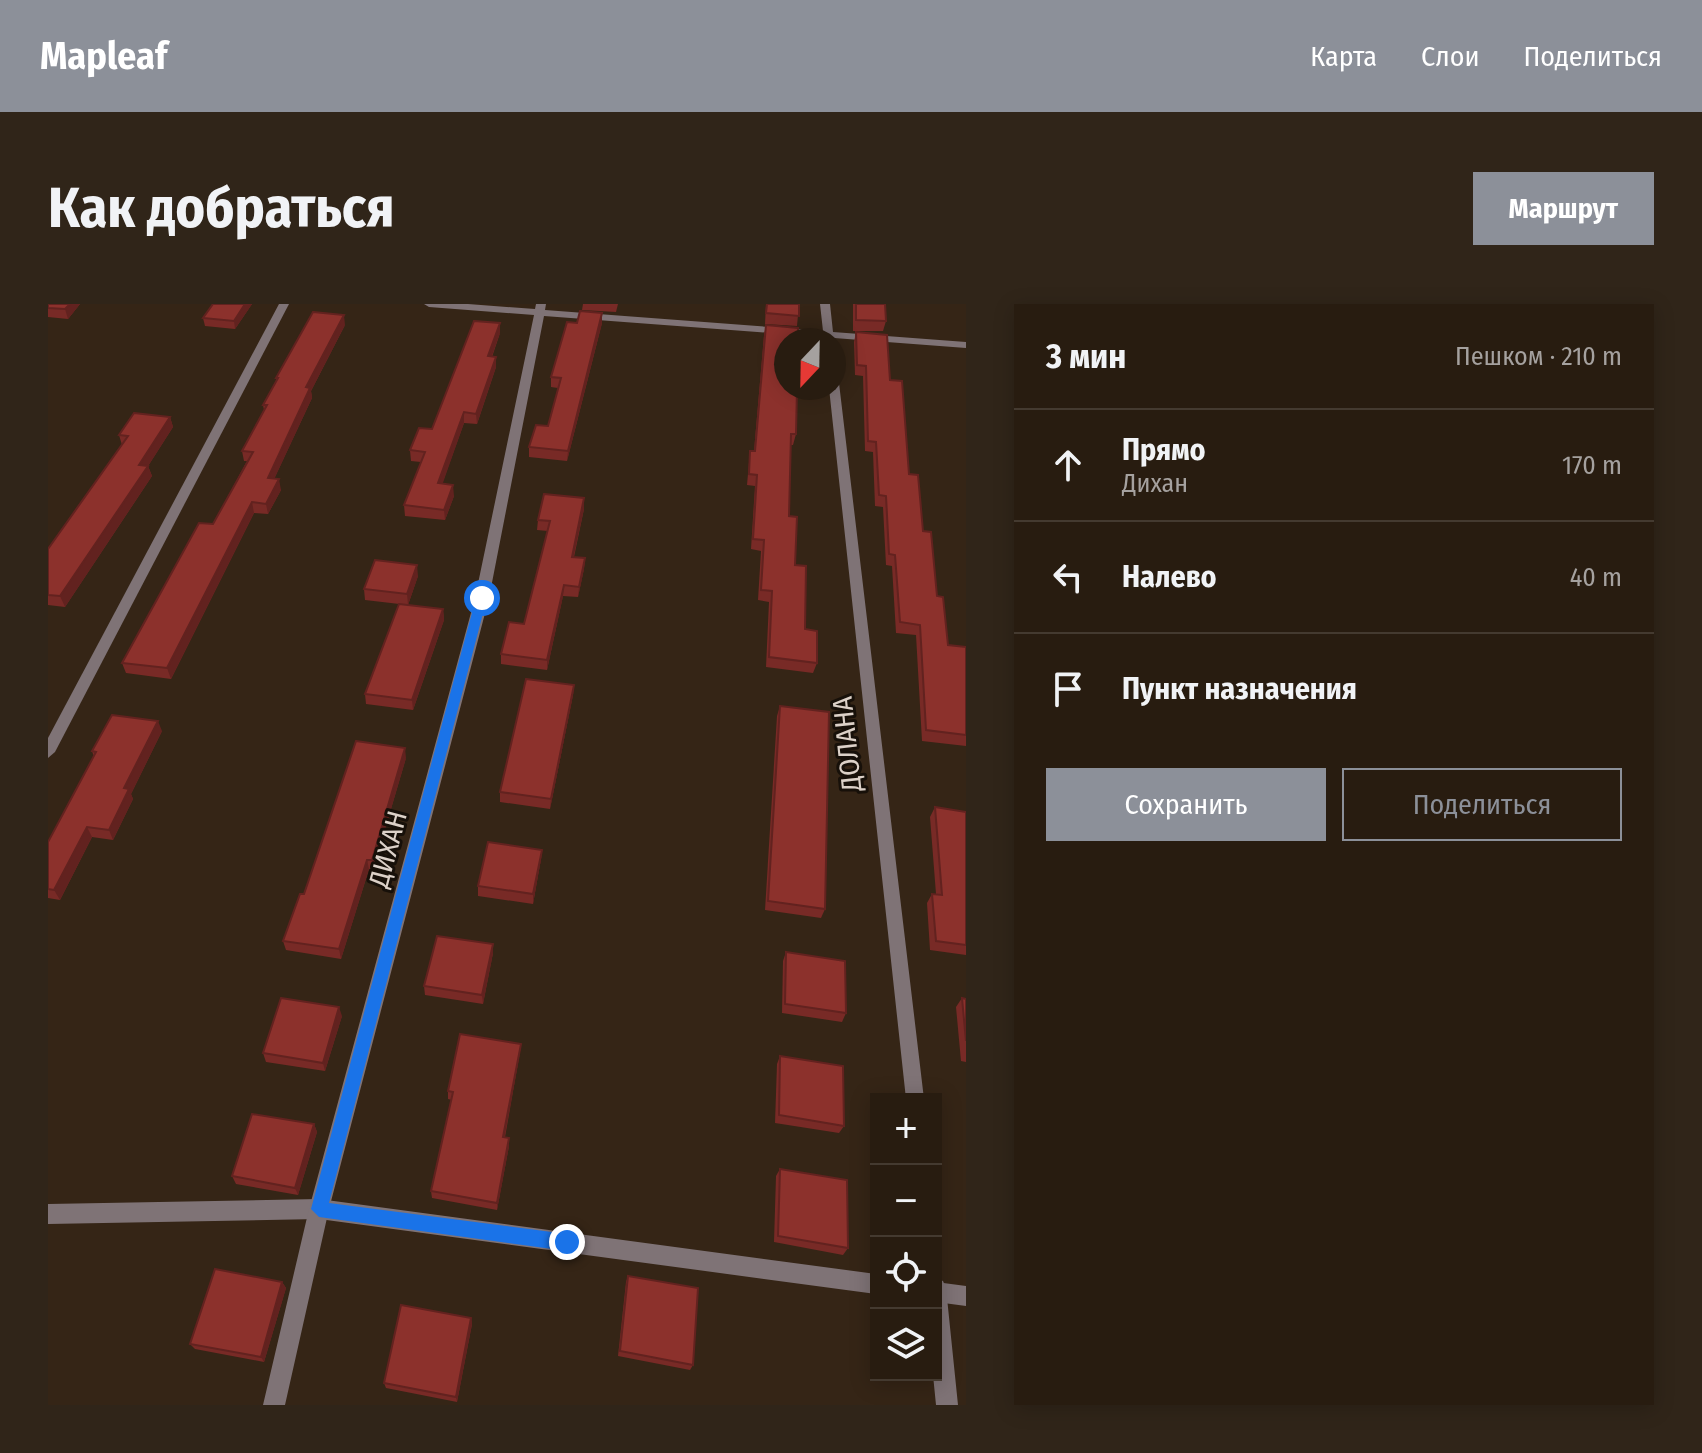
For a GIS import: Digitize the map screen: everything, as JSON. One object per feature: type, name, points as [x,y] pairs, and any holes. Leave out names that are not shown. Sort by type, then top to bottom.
[{"type":"street","points":[[48,752],[284,304]]},
{"type":"street","points":[[429,304],[540,308],[774,332]]},
{"type":"street","points":[[825,304],[828,328]]},
{"type":"street","name":"ДИХАН","points":[[274,1405],[319,1209],[482,598],[540,308]]},
{"type":"street","points":[[846,339],[966,345]]},
{"type":"street","name":"ДОЛАНА","points":[[836,400],[914,1093]]},
{"type":"street","points":[[48,1214],[319,1209],[870,1283]]},
{"type":"street","points":[[942,1291],[966,1296]]},
{"type":"street","points":[[938,1309],[947,1405]]},
{"type":"building","points":[[48,304],[70,304],[65,309],[48,308]]},
{"type":"building","points":[[213,304],[245,304],[234,321],[203,318]]},
{"type":"building","points":[[767,304],[799,304],[799,316],[766,313]]},
{"type":"building","points":[[856,304],[885,304],[886,321],[856,320]]},
{"type":"building","points":[[580,311],[602,313],[568,451],[529,447],[536,425],[548,426],[561,378],[551,377],[567,322],[577,323]]},
{"type":"building","points":[[313,312],[344,315],[306,387],[310,388],[268,478],[279,479],[266,504],[252,502],[167,668],[122,663],[199,523],[213,524],[253,452],[242,451],[267,405],[263,405],[276,378]]},
{"type":"building","points":[[474,321],[500,323],[488,356],[496,357],[476,414],[464,412],[438,483],[453,485],[444,510],[404,505],[425,452],[410,450],[419,428],[432,429]]},
{"type":"building","points":[[766,325],[798,328],[774,328],[774,400],[797,400],[796,434],[791,434],[789,516],[797,517],[795,565],[806,566],[805,629],[817,631],[817,663],[769,657],[772,591],[761,590],[764,540],[753,539],[757,475],[749,474],[750,451],[755,451]]},
{"type":"building","points":[[856,332],[887,335],[890,380],[902,381],[909,474],[918,475],[923,531],[931,532],[937,596],[943,597],[948,645],[966,647],[966,735],[926,730],[920,625],[900,622],[895,555],[889,554],[886,496],[879,495],[876,442],[868,441],[866,366],[857,365]]},
{"type":"building","points":[[134,413],[170,417],[139,465],[148,466],[60,596],[48,595],[48,549],[128,436],[119,435]]},
{"type":"building","points":[[544,494],[584,498],[572,557],[585,558],[579,587],[564,585],[547,660],[501,654],[509,622],[524,624],[550,521],[538,520]]},
{"type":"building","points":[[375,560],[417,565],[407,594],[364,589]]},
{"type":"building","points":[[399,604],[443,609],[412,700],[365,694]]},
{"type":"building","points":[[526,679],[574,685],[551,799],[500,792]]},
{"type":"building","points":[[780,706],[829,712],[825,909],[768,901]]},
{"type":"building","points":[[112,715],[158,721],[124,788],[129,789],[109,830],[87,827],[54,890],[48,889],[48,842]]},
{"type":"building","points":[[356,741],[405,748],[372,860],[367,860],[339,949],[283,941],[300,894],[304,894]]},
{"type":"building","points":[[935,807],[966,812],[966,945],[936,941],[932,894],[942,895]]},
{"type":"building","points":[[488,842],[542,850],[533,894],[478,886]]},
{"type":"building","points":[[437,936],[493,944],[482,995],[424,986]]},
{"type":"building","points":[[786,952],[845,961],[846,1013],[785,1004]]},
{"type":"building","points":[[281,998],[339,1007],[323,1063],[263,1053]]},
{"type":"building","points":[[962,998],[966,999],[966,1041]]},
{"type":"building","points":[[460,1034],[521,1044],[503,1137],[509,1138],[497,1203],[431,1191],[453,1092],[448,1091]]},
{"type":"building","points":[[780,1056],[843,1066],[844,1126],[779,1115]]},
{"type":"building","points":[[252,1114],[314,1124],[295,1188],[232,1176]]},
{"type":"building","points":[[780,1169],[847,1180],[848,1248],[778,1236]]},
{"type":"building","points":[[215,1269],[282,1282],[261,1357],[190,1344]]},
{"type":"building","points":[[628,1276],[698,1288],[693,1365],[620,1351]]},
{"type":"building","points":[[401,1305],[471,1318],[456,1397],[384,1383]]},
{"type":"route","points":[[482,598],[319,1209],[567,1242]]}]
